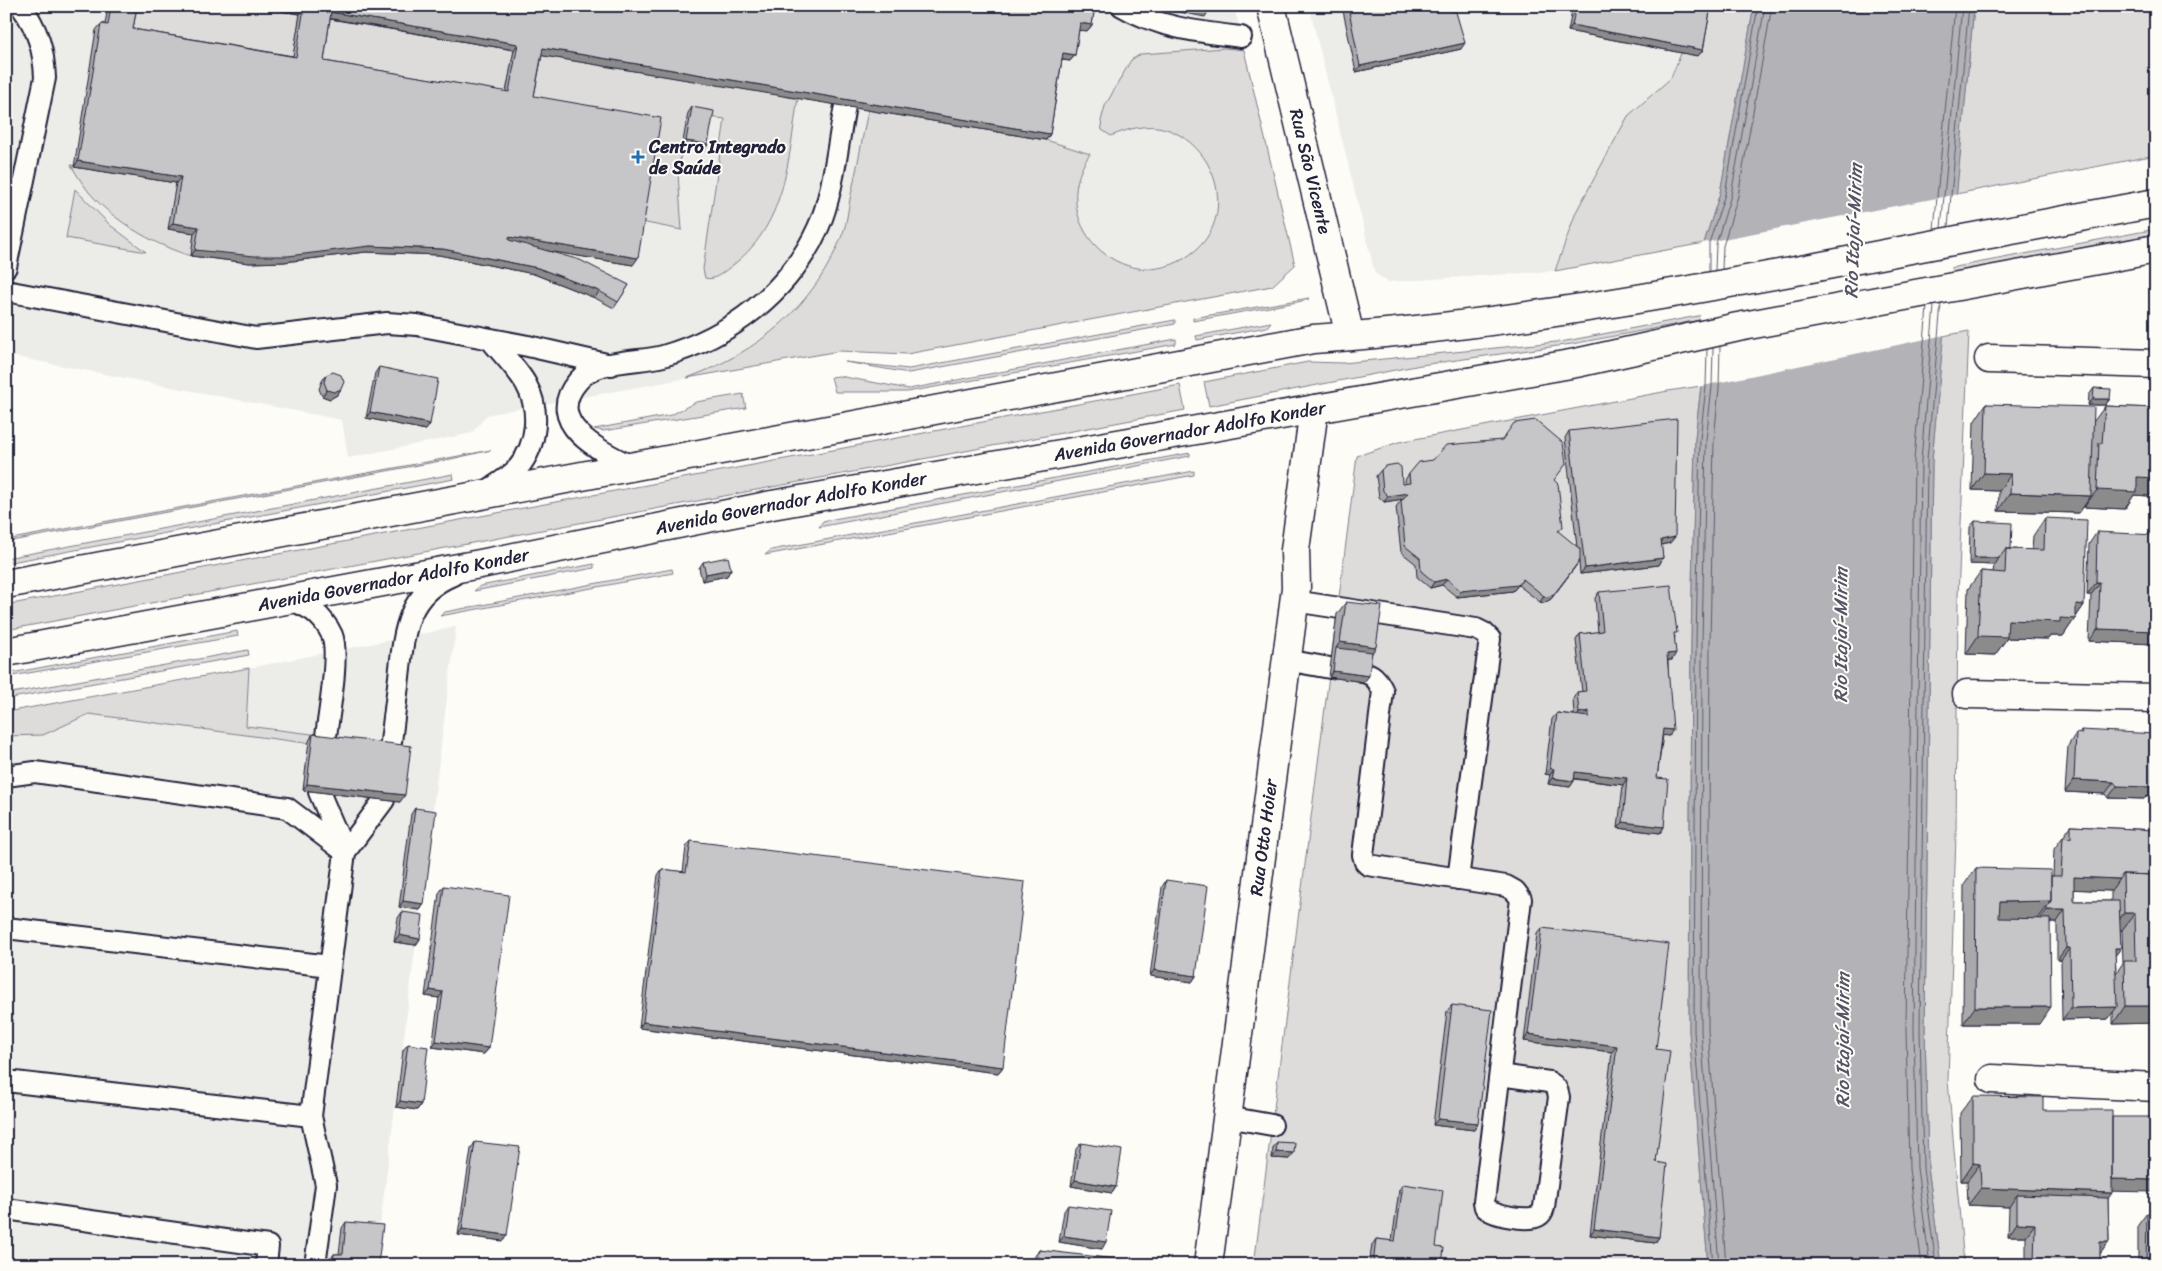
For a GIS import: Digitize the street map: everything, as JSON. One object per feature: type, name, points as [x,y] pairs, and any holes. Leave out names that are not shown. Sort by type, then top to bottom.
[{"type":"main road","name":"Rua São Vicente","points":[[1271,6],[1350,336]]},
{"type":"main road","points":[[6,584],[1313,339],[1414,332],[1565,312],[2156,203]]},
{"type":"main road","name":"Avenida Governador Adolfo Konder","points":[[6,652],[480,564],[772,505],[1576,363],[1738,327],[2156,249]]},
{"type":"main road","points":[[1989,359],[2156,364]]},
{"type":"main road","name":"Rua Otto Hoier","points":[[1208,1265],[1296,588],[1294,550],[1314,409]]},
{"type":"main road","points":[[1967,694],[2156,698]]},
{"type":"main road","points":[[1992,1079],[2156,1087]]},
{"type":"lane","points":[[6,267],[45,78],[44,55],[37,32],[21,6]]},
{"type":"lane","points":[[1122,6],[1154,22],[1174,28],[1241,37]]},
{"type":"lane","points":[[631,466],[600,450],[569,422],[567,414],[572,390],[587,373],[598,368],[662,356],[704,342],[753,312],[785,280],[804,255],[819,226],[832,178],[845,106]]},
{"type":"lane","points":[[6,291],[256,338],[387,324],[446,329],[611,365]]},
{"type":"lane","points":[[482,494],[517,468],[529,451],[534,436],[536,417],[533,400],[526,384],[490,339]]},
{"type":"lane","points":[[390,750],[403,640],[412,611],[426,591],[438,581],[480,564]]},
{"type":"lane","points":[[278,602],[289,600],[313,611],[332,635],[335,654],[325,742]]},
{"type":"lane","points":[[1294,601],[1476,629],[1490,639],[1458,879]]},
{"type":"lane","points":[[1286,660],[1330,668]]},
{"type":"lane","points":[[1366,673],[1371,674],[1379,682],[1383,691],[1363,859],[1368,865],[1511,888],[1521,899],[1484,1198],[1485,1207],[1494,1214],[1533,1218],[1542,1212],[1559,1097],[1555,1086],[1549,1082],[1500,1075]]},
{"type":"lane","points":[[6,776],[35,772],[287,808],[345,852]]},
{"type":"lane","points":[[319,792],[345,852]]},
{"type":"lane","points":[[315,1265],[326,1184],[311,1116],[345,852],[384,800]]},
{"type":"lane","points":[[6,928],[330,966]]},
{"type":"lane","points":[[6,1081],[311,1116]]},
{"type":"lane","points":[[1227,1117],[1272,1125]]},
{"type":"lane","points":[[6,1209],[268,1246],[266,1265]]},
{"type":"shaded area","name":"Centro Integrado de Saúde","points":[[6,6],[1234,6],[1295,265],[1272,286],[907,354],[838,351],[506,411],[487,415],[472,433],[348,458],[342,420],[6,355]]},
{"type":"shaded area","points":[[134,6],[282,6],[281,11],[300,14],[292,63],[129,36]]},
{"type":"shaded area","points":[[1309,6],[1723,6],[1555,271],[1388,282],[1375,273]]},
{"type":"shaded area","points":[[1700,6],[1754,6],[1720,193],[1704,243],[1555,271],[1576,212],[1628,116],[1671,78]]},
{"type":"shaded area","points":[[1974,6],[2156,6],[2156,155],[1956,194]]},
{"type":"shaded area","points":[[327,18],[514,50],[505,99],[319,67]]},
{"type":"shaded area","points":[[1225,48],[1244,50],[1295,265],[1272,286],[907,354],[839,351],[687,378],[738,355],[761,340],[782,323],[817,283],[843,233],[868,110],[1046,140],[1090,154],[1078,181],[1076,207],[1085,231],[1100,250],[1121,263],[1146,269],[1172,265],[1197,249],[1209,234],[1216,217],[1218,199],[1215,181],[1208,164],[1197,149],[1183,137],[1166,129],[1159,127],[1138,128],[1111,136],[1102,130],[1101,121],[1105,106],[1131,60],[1141,54]]},
{"type":"shaded area","points":[[538,55],[798,98],[787,169],[781,191],[773,213],[762,233],[748,252],[718,276],[705,278],[703,269],[725,119],[709,117],[682,147],[678,174],[682,230],[641,222],[530,103]]},
{"type":"shaded area","points":[[71,165],[176,183],[169,229],[194,233],[191,256],[165,247],[140,234],[117,218],[92,196]]},
{"type":"shaded area","points":[[75,189],[110,225],[146,252],[66,238]]},
{"type":"shaded area","points":[[2156,229],[2156,234],[1572,344],[1421,365],[1209,406],[1204,382],[1308,362],[1343,363],[1566,341]]},
{"type":"shaded area","points":[[1309,298],[1308,300],[1193,321],[1193,318]]},
{"type":"shaded area","points":[[1175,320],[1175,324],[909,373],[845,362],[909,369]]},
{"type":"shaded area","points":[[1271,322],[1267,327],[1197,340],[1196,336]]},
{"type":"shaded area","points":[[1969,331],[1958,597],[1956,835],[1948,1080],[1964,1265],[1941,1265],[1928,1167],[1925,1029],[1932,460],[1943,336]]},
{"type":"shaded area","points":[[1176,339],[1176,344],[907,392],[835,392],[831,377],[839,376],[909,389]]},
{"type":"shaded area","points":[[1180,385],[1185,410],[6,630],[6,605]]},
{"type":"shaded area","points":[[1701,386],[1695,439],[1691,644],[1689,1031],[1708,1265],[1254,1265],[1357,456],[1399,442]]},
{"type":"shaded area","points":[[743,394],[746,408],[603,431],[594,429],[671,415],[696,402]]},
{"type":"shaded area","points":[[491,450],[451,459],[6,542],[6,540]]},
{"type":"shaded area","points":[[1190,453],[1190,456],[819,527],[823,521]]},
{"type":"shaded area","points":[[1194,471],[1194,475],[765,555],[771,550]]},
{"type":"shaded area","points":[[453,474],[454,479],[6,563],[6,558]]},
{"type":"shaded area","points":[[594,564],[594,568],[474,591],[480,586]]},
{"type":"shaded area","points":[[672,569],[673,573],[440,616],[445,612]]},
{"type":"shaded area","points":[[456,627],[375,1265],[6,1265],[6,712],[249,668]]},
{"type":"shaded area","points":[[237,631],[238,636],[6,677],[6,674]]},
{"type":"shaded area","points":[[248,650],[249,655],[6,699],[6,694]]},
{"type":"shaded area","points":[[249,668],[246,726],[312,734],[309,743],[89,714],[43,735],[6,736],[6,712]]},
{"type":"water","name":"Rio Itajaí-Mirim","points":[[1754,6],[1974,6],[1932,460],[1925,1029],[1928,1167],[1941,1265],[1708,1265],[1689,1031],[1691,644],[1695,439],[1701,386],[1704,243],[1720,193]]},
{"type":"pier","points":[[1958,194],[1945,335],[1698,387],[1702,243]]},
{"type":"building","points":[[111,6],[137,6],[133,29],[296,57],[304,8],[294,6],[1095,6],[1092,25],[1080,23],[1075,55],[1063,53],[1050,134],[543,48],[534,96],[661,118],[638,258],[509,237],[509,240],[580,260],[629,285],[618,302],[599,291],[538,268],[443,249],[370,246],[288,256],[254,256],[195,250],[199,227],[173,223],[181,177],[78,161],[101,24],[108,25]],"holes":[[[331,12],[518,44],[509,92],[324,61]]]},
{"type":"building","points":[[1186,6],[1210,6],[1209,10]]},
{"type":"building","points":[[1348,6],[1432,6],[1456,12],[1465,43],[1360,66]]},
{"type":"building","points":[[1576,6],[1711,6],[1703,50],[1572,25]]},
{"type":"building","points":[[692,107],[714,111],[708,144],[686,141]]},
{"type":"building","points":[[379,367],[438,379],[430,424],[370,412]]},
{"type":"building","points":[[333,372],[341,375],[344,382],[341,389],[334,392],[327,390],[324,382],[326,375]]},
{"type":"building","points":[[2094,388],[2111,389],[2110,399],[2093,399]]},
{"type":"building","points":[[1986,404],[2094,407],[2091,496],[2010,493],[2011,474],[1984,473]]},
{"type":"building","points":[[2105,406],[2156,408],[2156,478],[2137,477],[2137,492],[2097,490],[2099,443],[2102,443]]},
{"type":"building","points":[[1677,419],[1675,537],[1661,540],[1663,558],[1585,568],[1569,431]]},
{"type":"building","points":[[1536,420],[1563,443],[1566,464],[1554,480],[1558,484],[1563,527],[1558,531],[1580,549],[1580,560],[1555,593],[1548,597],[1544,596],[1523,579],[1518,585],[1461,591],[1447,579],[1434,582],[1421,571],[1420,558],[1405,546],[1401,501],[1408,493],[1388,496],[1383,491],[1381,470],[1385,466],[1397,464],[1401,467],[1402,484],[1410,483],[1409,474],[1419,462],[1433,460],[1446,445],[1502,440],[1514,423]]},
{"type":"building","points":[[2045,518],[2087,520],[2084,605],[2076,604],[2076,619],[2060,618],[2060,622],[2008,620],[2007,637],[1978,636],[1981,571],[2005,573],[2006,549],[2044,550]]},
{"type":"building","points":[[1975,521],[2012,523],[2011,549],[2006,549],[1999,558],[1974,558]]},
{"type":"building","points":[[2097,532],[2155,535],[2156,631],[2098,629],[2100,583],[2096,583]]},
{"type":"building","points":[[728,557],[731,569],[706,574],[703,562]]},
{"type":"building","points":[[1671,585],[1677,633],[1674,633],[1676,653],[1667,654],[1673,730],[1663,729],[1657,778],[1668,779],[1664,827],[1623,822],[1627,778],[1575,772],[1574,781],[1552,778],[1554,769],[1550,768],[1557,713],[1589,717],[1589,711],[1579,713],[1577,692],[1586,691],[1580,634],[1603,631],[1599,592]]},
{"type":"building","points":[[1346,602],[1382,606],[1376,647],[1340,642]]},
{"type":"building","points":[[1336,648],[1372,652],[1369,676],[1333,671]]},
{"type":"building","points":[[2081,730],[2156,734],[2156,784],[2152,787],[2117,786],[2114,782],[2074,780],[2076,733],[2082,734]]},
{"type":"building","points":[[313,734],[411,746],[405,795],[307,784]]},
{"type":"building","points":[[415,808],[436,811],[424,904],[403,901]]},
{"type":"building","points":[[2071,826],[2156,830],[2156,875],[2123,874],[2119,879],[2074,877],[2074,901],[2119,901],[2121,948],[2115,948],[2117,1007],[2071,1008],[2070,948],[2066,948],[2065,910],[2047,910],[2047,907],[2051,901],[2051,876],[2061,876],[2063,837],[2071,838]]},
{"type":"building","points":[[691,841],[1025,882],[1003,1067],[643,1022],[662,869],[686,872]]},
{"type":"building","points":[[1976,868],[2051,870],[2051,901],[2000,902],[1999,918],[2050,919],[2051,1007],[1975,1007]]},
{"type":"building","points":[[2123,874],[2156,875],[2156,1006],[2125,1006],[2124,961],[2136,961],[2135,913],[2124,913]]},
{"type":"building","points":[[1166,880],[1208,886],[1196,976],[1154,970]]},
{"type":"building","points":[[444,886],[509,895],[489,1048],[436,1041],[443,992],[430,990]]},
{"type":"building","points":[[402,912],[423,915],[420,939],[399,935]]},
{"type":"building","points":[[1542,928],[1669,944],[1656,1049],[1670,1051],[1656,1162],[1667,1164],[1659,1237],[1594,1229],[1617,1046],[1528,1034]]},
{"type":"building","points":[[1452,1005],[1492,1010],[1478,1123],[1438,1119]]},
{"type":"building","points":[[408,1044],[428,1047],[421,1104],[400,1101]]},
{"type":"building","points":[[1973,1096],[2043,1097],[2043,1110],[2112,1110],[2112,1193],[1981,1188],[1980,1164],[1973,1163]]},
{"type":"building","points":[[2112,1117],[2156,1117],[2156,1180],[2112,1179]]},
{"type":"building","points":[[475,1142],[520,1147],[507,1235],[462,1229]]},
{"type":"building","points":[[1277,1142],[1295,1143],[1294,1153],[1276,1152]]},
{"type":"building","points":[[1081,1143],[1122,1150],[1116,1187],[1075,1180]]},
{"type":"building","points":[[1403,1184],[1443,1190],[1436,1247],[1444,1248],[1442,1265],[1373,1265],[1376,1239],[1395,1241]]},
{"type":"building","points":[[2017,1195],[2108,1198],[2109,1242],[2100,1242],[2100,1265],[2034,1265],[2035,1224],[2017,1223]]},
{"type":"building","points":[[1068,1205],[1111,1211],[1106,1242],[1064,1236]]},
{"type":"building","points":[[2147,1213],[2156,1213],[2156,1265],[2146,1265]]},
{"type":"building","points":[[346,1222],[383,1225],[378,1265],[333,1265],[334,1254],[343,1254]]},
{"type":"building","points":[[1039,1250],[1141,1262],[1141,1265],[1037,1265]]},
{"type":"place","name":"Centro Integrado de Saúde","points":[[638,157]]}]
